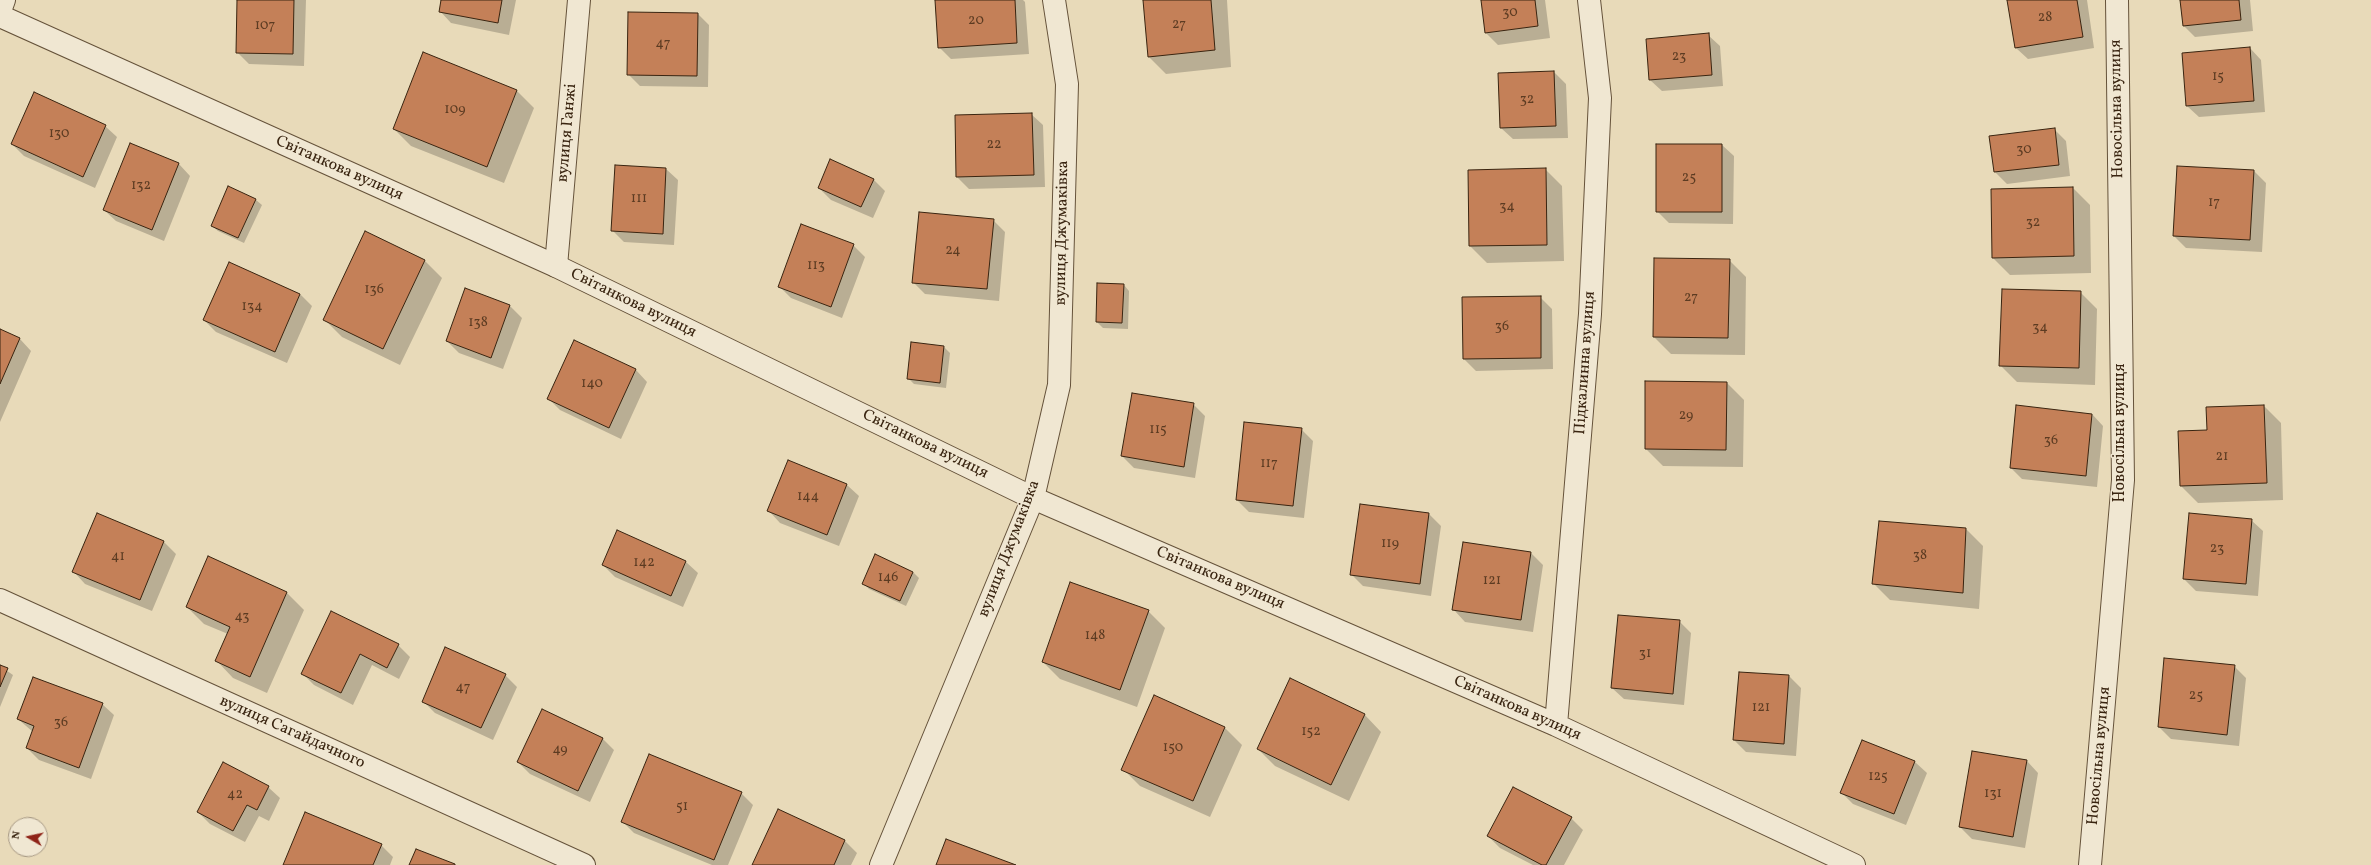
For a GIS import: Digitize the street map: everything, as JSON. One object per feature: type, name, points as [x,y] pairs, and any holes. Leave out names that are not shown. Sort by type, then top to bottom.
[{"type":"street","points":[[0,11],[4,0]]},
{"type":"street","name":"вулиця Ганжі","points":[[556,266],[579,0]]},
{"type":"street","name":"вулиця Джумаківка","points":[[881,865],[1033,498],[1059,385],[1067,84],[1054,0]]},
{"type":"street","name":"Підкалинна вулиця","points":[[1556,725],[1590,314],[1600,106],[1589,0]]},
{"type":"street","name":"Новосільна вулиця","points":[[2090,865],[2123,480],[2117,0]]},
{"type":"street","name":"Світанкова вулиця","points":[[0,16],[556,266],[1033,498],[1556,725],[1854,865]]},
{"type":"street","name":"вулиця Сагайдачного","points":[[0,600],[584,865]]},
{"type":"building","points":[[237,0],[294,0],[293,54],[236,53]]},
{"type":"building","points":[[441,0],[502,0],[498,23],[439,12]]},
{"type":"building","points":[[935,0],[1015,0],[1017,43],[938,48]]},
{"type":"building","points":[[1143,0],[1211,0],[1215,50],[1148,57]]},
{"type":"building","points":[[1481,0],[1535,0],[1538,26],[1485,33]]},
{"type":"building","points":[[2007,0],[2077,0],[2083,37],[2015,48]]},
{"type":"building","points":[[2180,0],[2239,0],[2241,20],[2183,26]]},
{"type":"building","points":[[628,12],[698,13],[697,76],[627,75]]},
{"type":"building","points":[[1709,33],[1712,75],[1649,80],[1646,39]]},
{"type":"building","points":[[2250,47],[2254,101],[2186,106],[2182,53]]},
{"type":"building","points":[[423,52],[517,90],[487,167],[393,129]]},
{"type":"building","points":[[1554,71],[1556,126],[1500,128],[1498,73]]},
{"type":"building","points":[[34,92],[106,125],[83,177],[11,144]]},
{"type":"building","points":[[1032,113],[1034,175],[956,177],[955,115]]},
{"type":"building","points":[[2055,128],[2059,165],[1994,172],[1989,136]]},
{"type":"building","points":[[130,143],[179,163],[152,230],[103,210]]},
{"type":"building","points":[[1656,144],[1722,144],[1722,212],[1656,212]]},
{"type":"building","points":[[830,159],[874,179],[861,207],[818,188]]},
{"type":"building","points":[[615,165],[666,168],[663,234],[611,231]]},
{"type":"building","points":[[2177,166],[2254,170],[2250,240],[2173,236]]},
{"type":"building","points":[[1546,168],[1547,245],[1469,246],[1468,170]]},
{"type":"building","points":[[228,186],[256,199],[238,238],[211,226]]},
{"type":"building","points":[[2073,187],[2074,256],[1992,258],[1991,189]]},
{"type":"building","points":[[919,212],[994,219],[987,289],[912,283]]},
{"type":"building","points":[[801,224],[854,244],[831,307],[778,287]]},
{"type":"building","points":[[365,231],[425,260],[383,349],[323,320]]},
{"type":"building","points":[[1654,258],[1730,259],[1728,338],[1653,337]]},
{"type":"building","points":[[229,262],[300,294],[275,352],[203,320]]},
{"type":"building","points":[[1097,283],[1124,284],[1122,323],[1096,322]]},
{"type":"building","points":[[465,288],[510,305],[491,358],[446,341]]},
{"type":"building","points":[[2002,289],[2081,291],[2079,368],[1999,366]]},
{"type":"building","points":[[1541,296],[1541,358],[1463,359],[1462,297]]},
{"type":"building","points":[[0,329],[20,338],[0,384]]},
{"type":"building","points":[[574,340],[636,369],[609,428],[547,399]]},
{"type":"building","points":[[911,342],[944,346],[940,383],[907,379]]},
{"type":"building","points":[[1645,381],[1727,382],[1726,450],[1645,449]]},
{"type":"building","points":[[1132,393],[1194,403],[1184,467],[1121,456]]},
{"type":"building","points":[[2016,405],[2092,414],[2086,476],[2010,468]]},
{"type":"building","points":[[2264,405],[2267,483],[2180,486],[2178,431],[2207,430],[2206,407]]},
{"type":"building","points":[[1244,422],[1302,428],[1293,506],[1236,500]]},
{"type":"building","points":[[788,460],[847,484],[827,535],[767,511]]},
{"type":"building","points":[[1360,504],[1429,513],[1420,584],[1350,575]]},
{"type":"building","points":[[97,513],[164,541],[140,600],[72,572]]},
{"type":"building","points":[[2189,513],[2252,519],[2246,584],[2183,579]]},
{"type":"building","points":[[1879,521],[1966,528],[1963,593],[1872,584]]},
{"type":"building","points":[[617,530],[686,561],[671,596],[602,565]]},
{"type":"building","points":[[1463,542],[1531,552],[1521,620],[1452,610]]},
{"type":"building","points":[[875,554],[913,572],[900,601],[862,584]]},
{"type":"building","points":[[208,556],[287,592],[250,677],[215,661],[230,627],[186,607]]},
{"type":"building","points":[[1070,582],[1149,610],[1120,690],[1042,662]]},
{"type":"building","points":[[331,611],[399,644],[387,668],[360,654],[341,693],[301,674]]},
{"type":"building","points":[[1618,615],[1680,620],[1673,694],[1611,688]]},
{"type":"building","points":[[445,647],[506,674],[481,728],[422,702]]},
{"type":"building","points":[[2164,658],[2235,665],[2227,735],[2158,727]]},
{"type":"building","points":[[0,665],[8,668],[0,687]]},
{"type":"building","points":[[1739,672],[1789,675],[1784,744],[1733,740]]},
{"type":"building","points":[[33,677],[103,703],[79,768],[26,748],[34,726],[17,719]]},
{"type":"building","points":[[1290,678],[1365,714],[1331,785],[1257,749]]},
{"type":"building","points":[[1154,695],[1225,727],[1193,801],[1121,770]]},
{"type":"building","points":[[542,709],[603,738],[578,791],[517,762]]},
{"type":"building","points":[[1862,740],[1915,761],[1894,814],[1840,793]]},
{"type":"building","points":[[1972,751],[2027,760],[2013,837],[1959,827]]},
{"type":"building","points":[[649,754],[742,792],[714,860],[621,822]]},
{"type":"building","points":[[223,762],[269,786],[257,810],[247,805],[233,831],[197,812]]},
{"type":"building","points":[[1513,787],[1572,817],[1546,865],[1542,865],[1487,836]]},
{"type":"building","points":[[778,809],[845,840],[834,865],[752,865]]},
{"type":"building","points":[[305,812],[382,844],[373,865],[283,865]]},
{"type":"building","points":[[946,839],[1016,865],[936,865]]},
{"type":"building","points":[[416,849],[455,864],[455,865],[409,865]]}]
